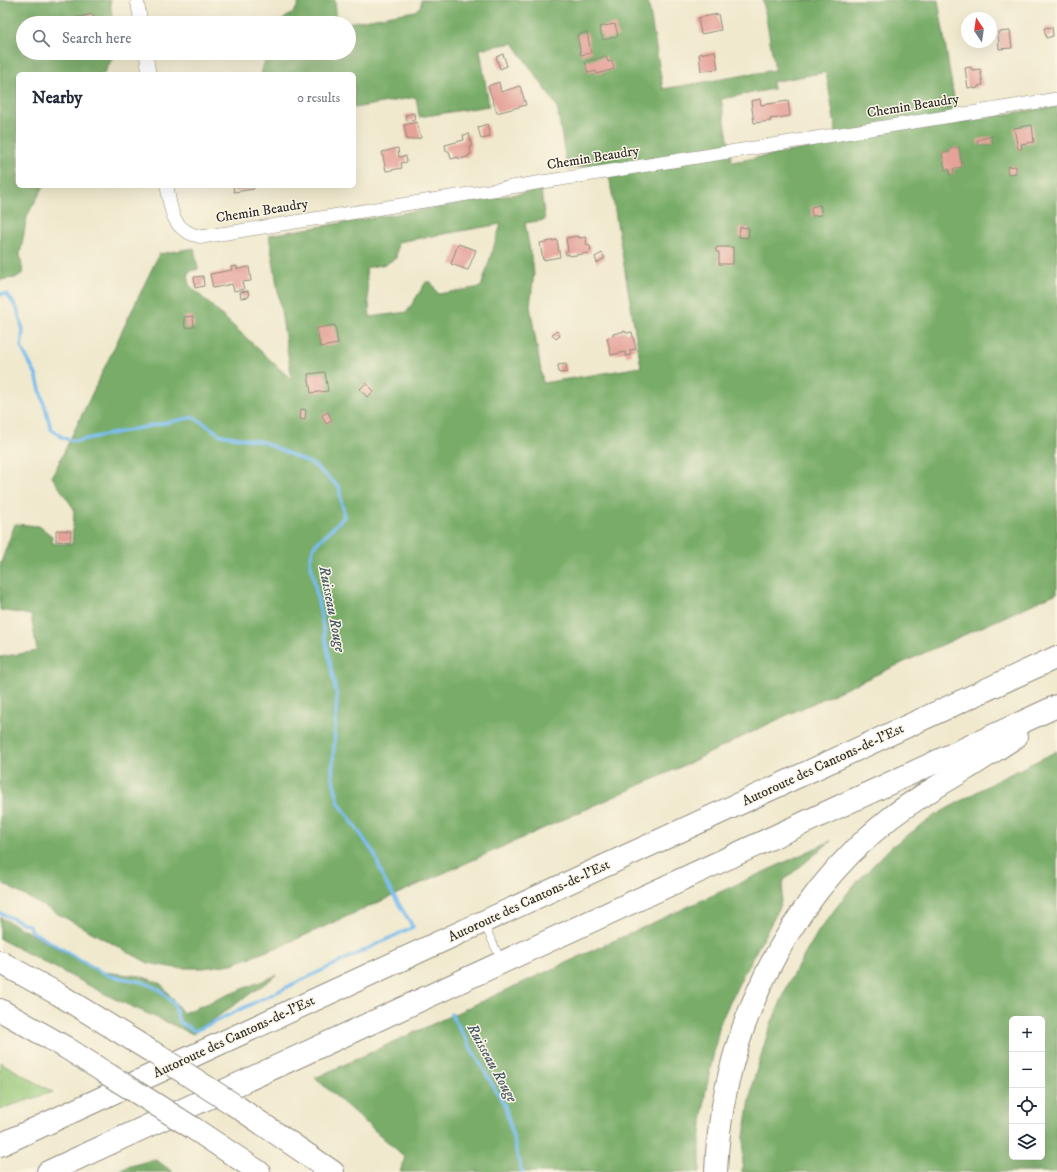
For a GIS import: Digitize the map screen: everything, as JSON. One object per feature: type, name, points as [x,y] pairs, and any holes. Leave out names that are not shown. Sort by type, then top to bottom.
[{"type":"highway","name":"Autoroute des Cantons-de-l'Est","points":[[0,1145],[1057,656]]},
{"type":"highway","points":[[48,1172],[502,961],[1057,706]]},
{"type":"highway","points":[[716,1172],[719,1134],[725,1091],[741,1032],[765,974],[807,907],[824,884],[855,850],[888,820],[926,792],[968,768],[1057,710]]},
{"type":"highway","points":[[0,962],[58,994],[154,1053],[236,1106],[333,1172]]},
{"type":"highway","points":[[0,1010],[48,1037],[109,1075],[259,1172]]},
{"type":"street","points":[[137,0],[140,16]]},
{"type":"street","points":[[147,60],[149,72]]},
{"type":"street","name":"Chemin Beaudry","points":[[167,188],[173,216],[177,224],[183,230],[192,235],[202,237],[1057,99]]},
{"type":"lane","points":[[483,922],[502,961]]},
{"type":"green space","points":[[0,0],[110,0],[112,16],[16,16],[16,60],[111,60],[105,72],[16,72],[16,188],[43,188],[27,216],[20,255],[23,273],[15,278],[0,280]]},
{"type":"green space","points":[[300,0],[335,0],[336,16],[288,16],[295,11]]},
{"type":"green space","points":[[421,0],[648,0],[663,89],[775,70],[763,0],[938,0],[958,122],[1057,106],[1057,593],[787,715],[685,765],[281,946],[232,964],[203,968],[176,968],[148,963],[5,885],[0,879],[0,657],[37,651],[31,615],[0,610],[0,565],[15,524],[39,526],[52,536],[52,543],[72,544],[74,509],[52,477],[159,254],[194,248],[198,269],[188,272],[189,285],[292,380],[269,235],[541,190],[545,220],[525,223],[534,273],[530,306],[543,383],[641,367],[607,163],[567,169],[557,106],[513,43],[480,49],[489,106],[419,117],[416,97],[356,108],[356,72],[262,72],[265,60],[356,60],[356,21],[415,11],[421,5]],"holes":[[[826,72],[838,143],[732,162],[721,99],[773,89],[772,82]],[[501,224],[481,287],[438,294],[431,282],[426,282],[407,312],[370,317],[366,268],[386,264],[396,258],[398,242]]]},
{"type":"green space","points":[[1057,751],[1057,1172],[742,1172],[744,1136],[753,1082],[769,1029],[791,978],[819,930],[852,887],[891,847],[934,816],[994,782]]},
{"type":"green space","points":[[831,841],[784,880],[780,907],[743,975],[720,1023],[705,1095],[700,1146],[700,1172],[400,1172],[405,1157],[315,1078]]},
{"type":"green space","points":[[0,917],[101,972],[141,976],[161,984],[183,1013],[277,975],[193,1034],[115,999],[0,939]]},
{"type":"green space","points":[[0,1062],[53,1092],[0,1109]]},
{"type":"green space","points":[[155,1159],[173,1172],[117,1172],[127,1167]]},
{"type":"building","points":[[718,14],[721,30],[701,34],[698,18]]},
{"type":"building","points":[[615,24],[618,36],[603,40],[599,27]]},
{"type":"building","points":[[1052,27],[1053,36],[1046,38],[1044,28]]},
{"type":"building","points":[[1010,31],[1012,48],[999,49],[998,32]]},
{"type":"building","points":[[587,32],[591,53],[581,55],[577,35]]},
{"type":"building","points":[[715,51],[718,69],[701,71],[699,54]]},
{"type":"building","points":[[503,54],[507,66],[500,69],[496,57]]},
{"type":"building","points":[[606,56],[608,62],[612,61],[614,69],[597,74],[596,71],[588,73],[585,62]]},
{"type":"building","points":[[971,67],[972,70],[980,69],[983,85],[974,89],[973,87],[968,88],[965,68]]},
{"type":"building","points":[[499,82],[501,92],[520,86],[526,105],[497,113],[488,86]]},
{"type":"building","points":[[760,99],[761,105],[788,101],[790,116],[770,119],[771,121],[754,123],[751,101]]},
{"type":"building","points":[[414,113],[415,120],[407,121],[405,115]]},
{"type":"building","points":[[417,122],[421,138],[407,140],[404,125]]},
{"type":"building","points":[[487,124],[490,137],[481,139],[478,127]]},
{"type":"building","points":[[1032,125],[1034,142],[1021,144],[1022,149],[1018,149],[1014,128]]},
{"type":"building","points":[[469,134],[472,147],[470,147],[471,154],[468,155],[468,157],[451,159],[449,151],[446,151],[445,145],[464,140],[463,135]]},
{"type":"building","points":[[992,136],[993,144],[978,145],[977,140]]},
{"type":"building","points":[[959,147],[962,167],[953,169],[954,174],[950,175],[949,169],[945,170],[942,153],[950,152],[950,149]]},
{"type":"building","points":[[398,148],[399,157],[406,156],[407,162],[401,163],[402,168],[386,171],[382,152]]},
{"type":"building","points":[[1016,166],[1016,173],[1008,174],[1007,167]]},
{"type":"building","points":[[233,188],[254,189],[234,192]]},
{"type":"building","points":[[820,205],[822,215],[812,216],[811,207]]},
{"type":"building","points":[[740,227],[749,228],[748,238],[739,237]]},
{"type":"building","points":[[579,236],[579,238],[586,237],[587,245],[590,246],[591,251],[589,253],[569,256],[569,254],[566,255],[565,252],[568,251],[566,238]]},
{"type":"building","points":[[557,240],[560,257],[543,260],[540,243]]},
{"type":"building","points":[[458,244],[476,250],[468,270],[451,264]]},
{"type":"building","points":[[733,247],[733,264],[719,264],[719,252],[716,252],[716,248]]},
{"type":"building","points":[[602,253],[605,258],[597,263],[595,257]]},
{"type":"building","points":[[237,266],[237,269],[249,267],[251,281],[242,282],[244,289],[234,291],[232,284],[213,288],[210,274],[232,270],[231,267]]},
{"type":"building","points":[[203,276],[204,286],[195,288],[194,277]]},
{"type":"building","points":[[248,291],[249,297],[241,298],[240,292]]},
{"type":"building","points":[[193,316],[194,327],[185,328],[184,317]]},
{"type":"building","points":[[335,325],[338,344],[320,347],[317,328]]},
{"type":"building","points":[[557,331],[560,336],[556,339],[552,334]]},
{"type":"building","points":[[625,331],[626,333],[632,332],[636,349],[630,350],[631,355],[626,356],[625,352],[611,355],[607,338],[613,336],[613,334]]},
{"type":"building","points":[[566,364],[567,372],[559,373],[558,365]]},
{"type":"building","points":[[325,372],[328,391],[311,393],[308,374]]},
{"type":"building","points":[[366,383],[374,391],[367,397],[360,389]]},
{"type":"building","points":[[301,409],[306,410],[305,420],[300,419]]},
{"type":"building","points":[[328,412],[332,421],[326,424],[322,415]]},
{"type":"building","points":[[56,530],[71,531],[70,542],[56,541]]},
{"type":"waterway","name":"Ruisseau Rouge","points":[[0,294],[6,294],[17,309],[23,330],[21,347],[36,375],[51,429],[63,438],[76,441],[194,417],[221,435],[263,442],[314,465],[339,487],[344,517],[314,546],[310,560],[337,698],[332,776],[339,803],[375,855],[384,880],[413,927],[195,1031],[179,1022],[174,1004],[160,990],[143,982],[110,976],[101,972],[31,931],[30,926],[0,913]]},
{"type":"waterway","name":"Ruisseau Rouge","points":[[451,1014],[505,1106],[523,1172]]}]
